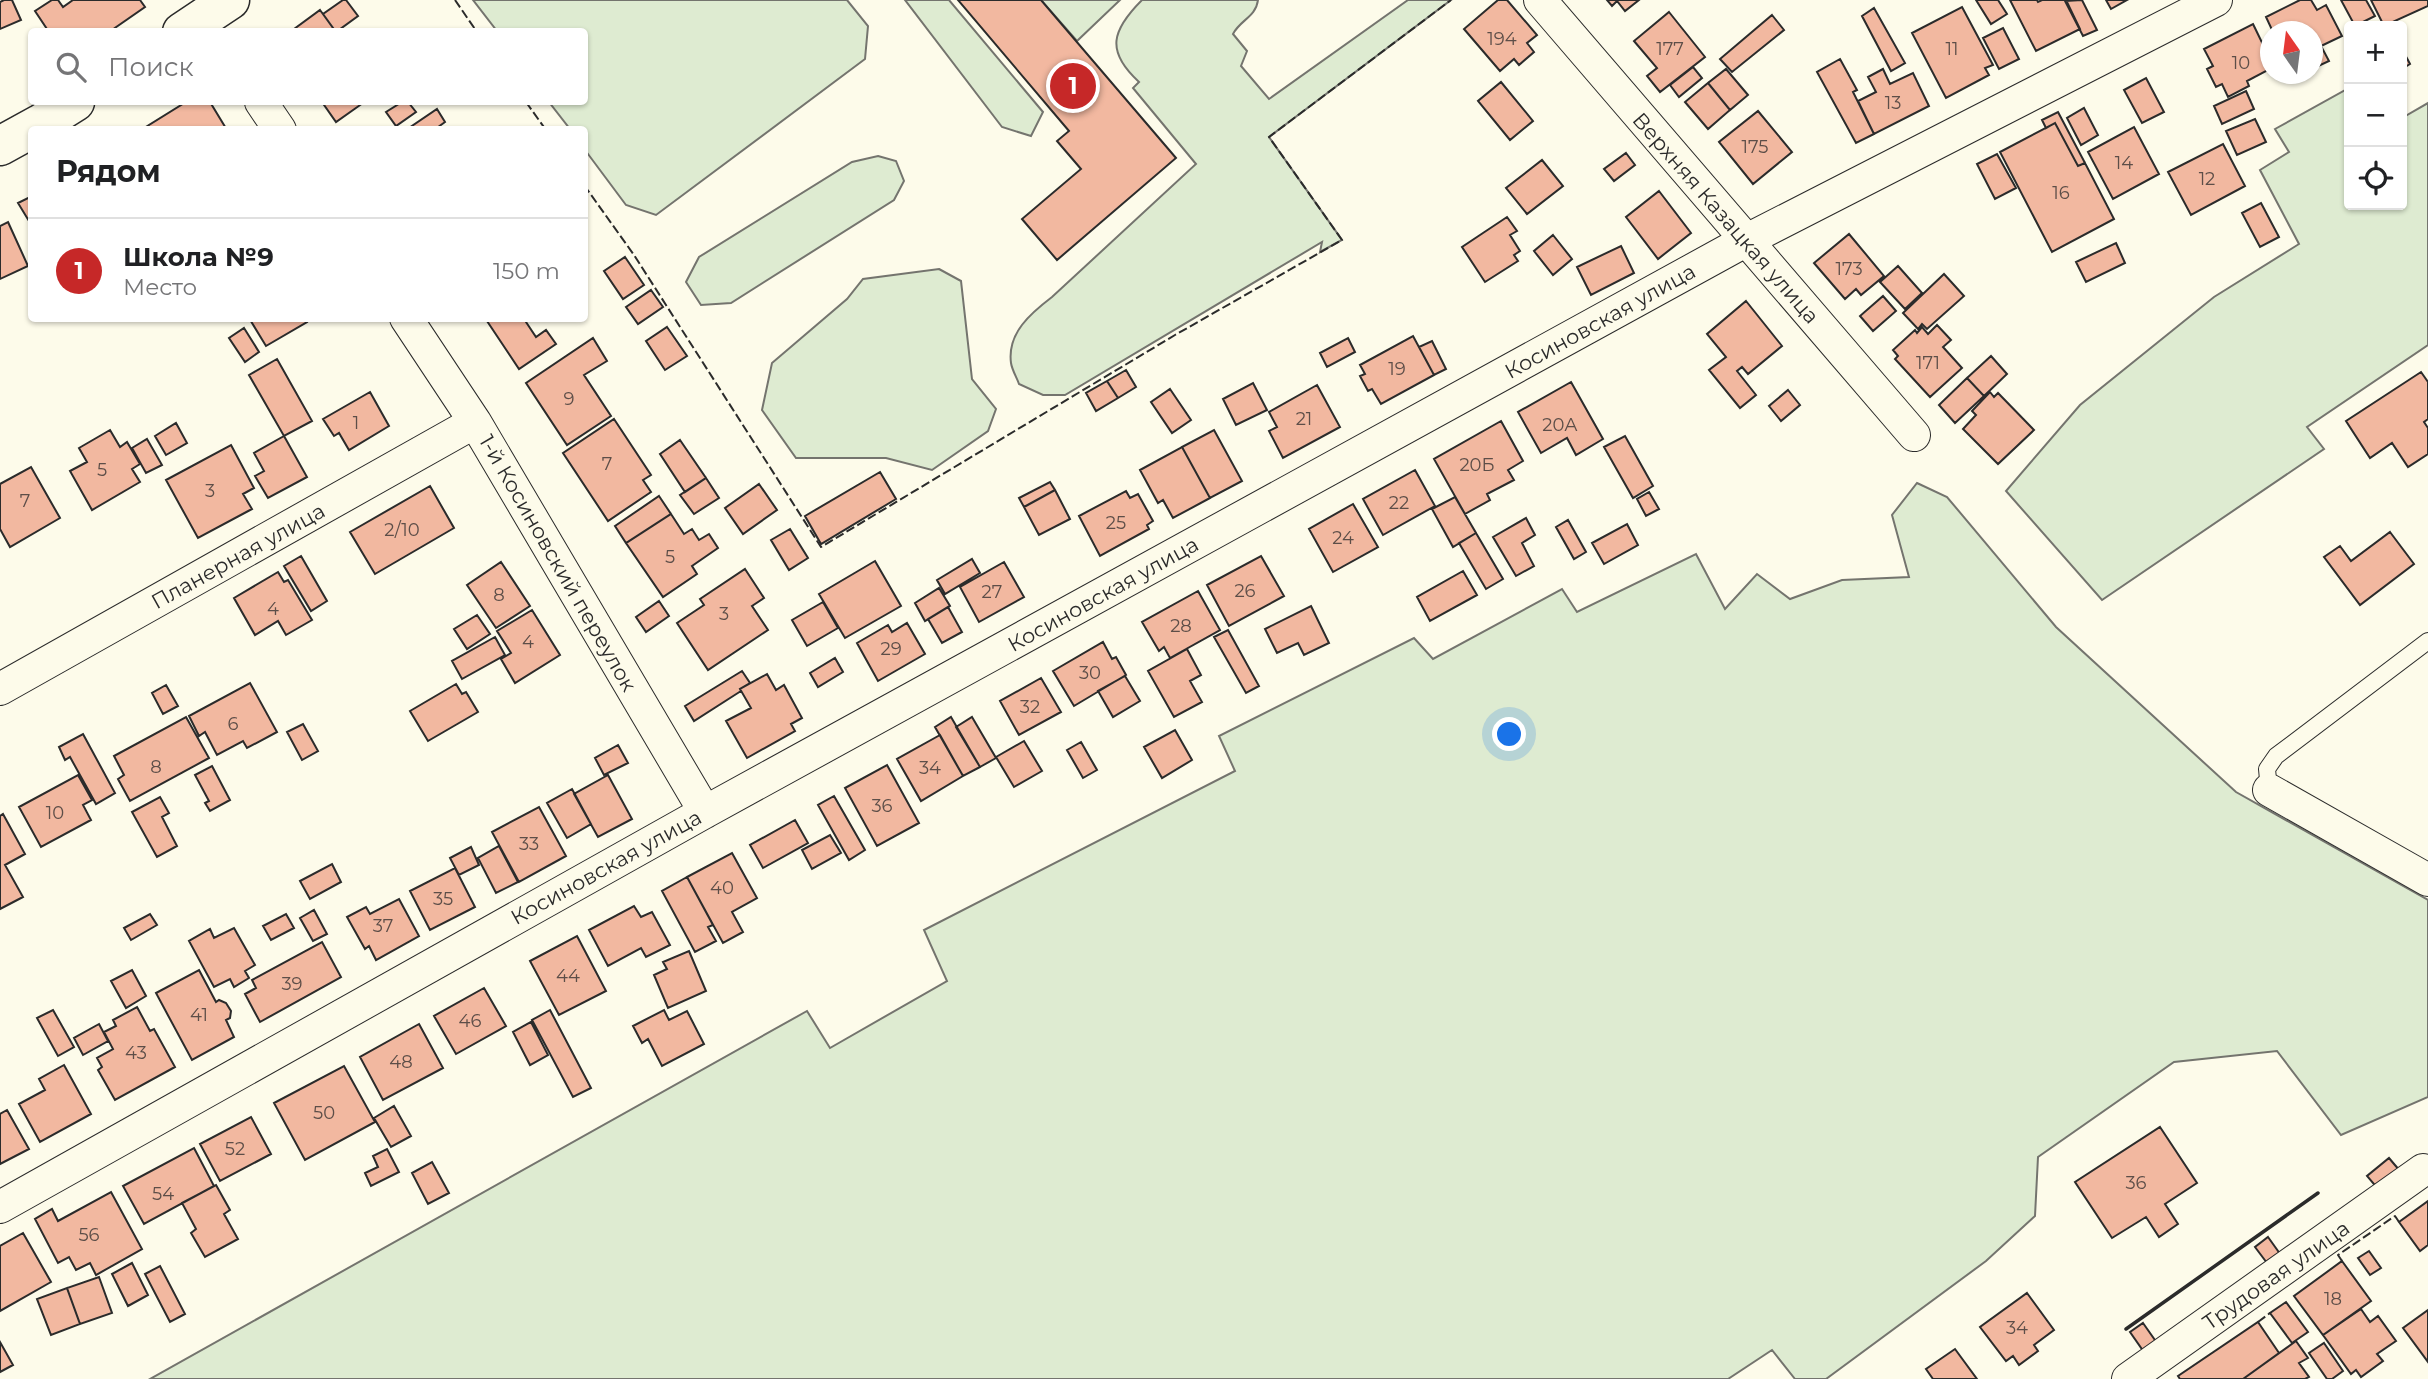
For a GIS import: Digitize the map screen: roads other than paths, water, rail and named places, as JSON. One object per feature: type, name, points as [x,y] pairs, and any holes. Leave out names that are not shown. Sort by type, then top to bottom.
[{"type":"street","name":"Верхняя Казацкая улица","points":[[1540,0],[1913,435]]},
{"type":"street","name":"Косиновская улица","points":[[0,1207],[705,812],[1745,241],[2216,0]]},
{"type":"street","points":[[36,126],[70,105]]},
{"type":"street","points":[[263,105],[277,126]]},
{"type":"street","points":[[0,146],[28,131]]},
{"type":"street","name":"1-й Косиновский переулок","points":[[409,322],[475,422],[705,812]]},
{"type":"street","name":"Планерная улица","points":[[0,689],[475,422]]},
{"type":"street","points":[[2269,790],[2428,880]]},
{"type":"street","name":"Трудовая улица","points":[[2134,1377],[2423,1170]]},
{"type":"lane","points":[[2269,790],[2267,769],[2276,756],[2428,641]]},
{"type":"place","name":"Школа №9","points":[[1073,86]]}]
